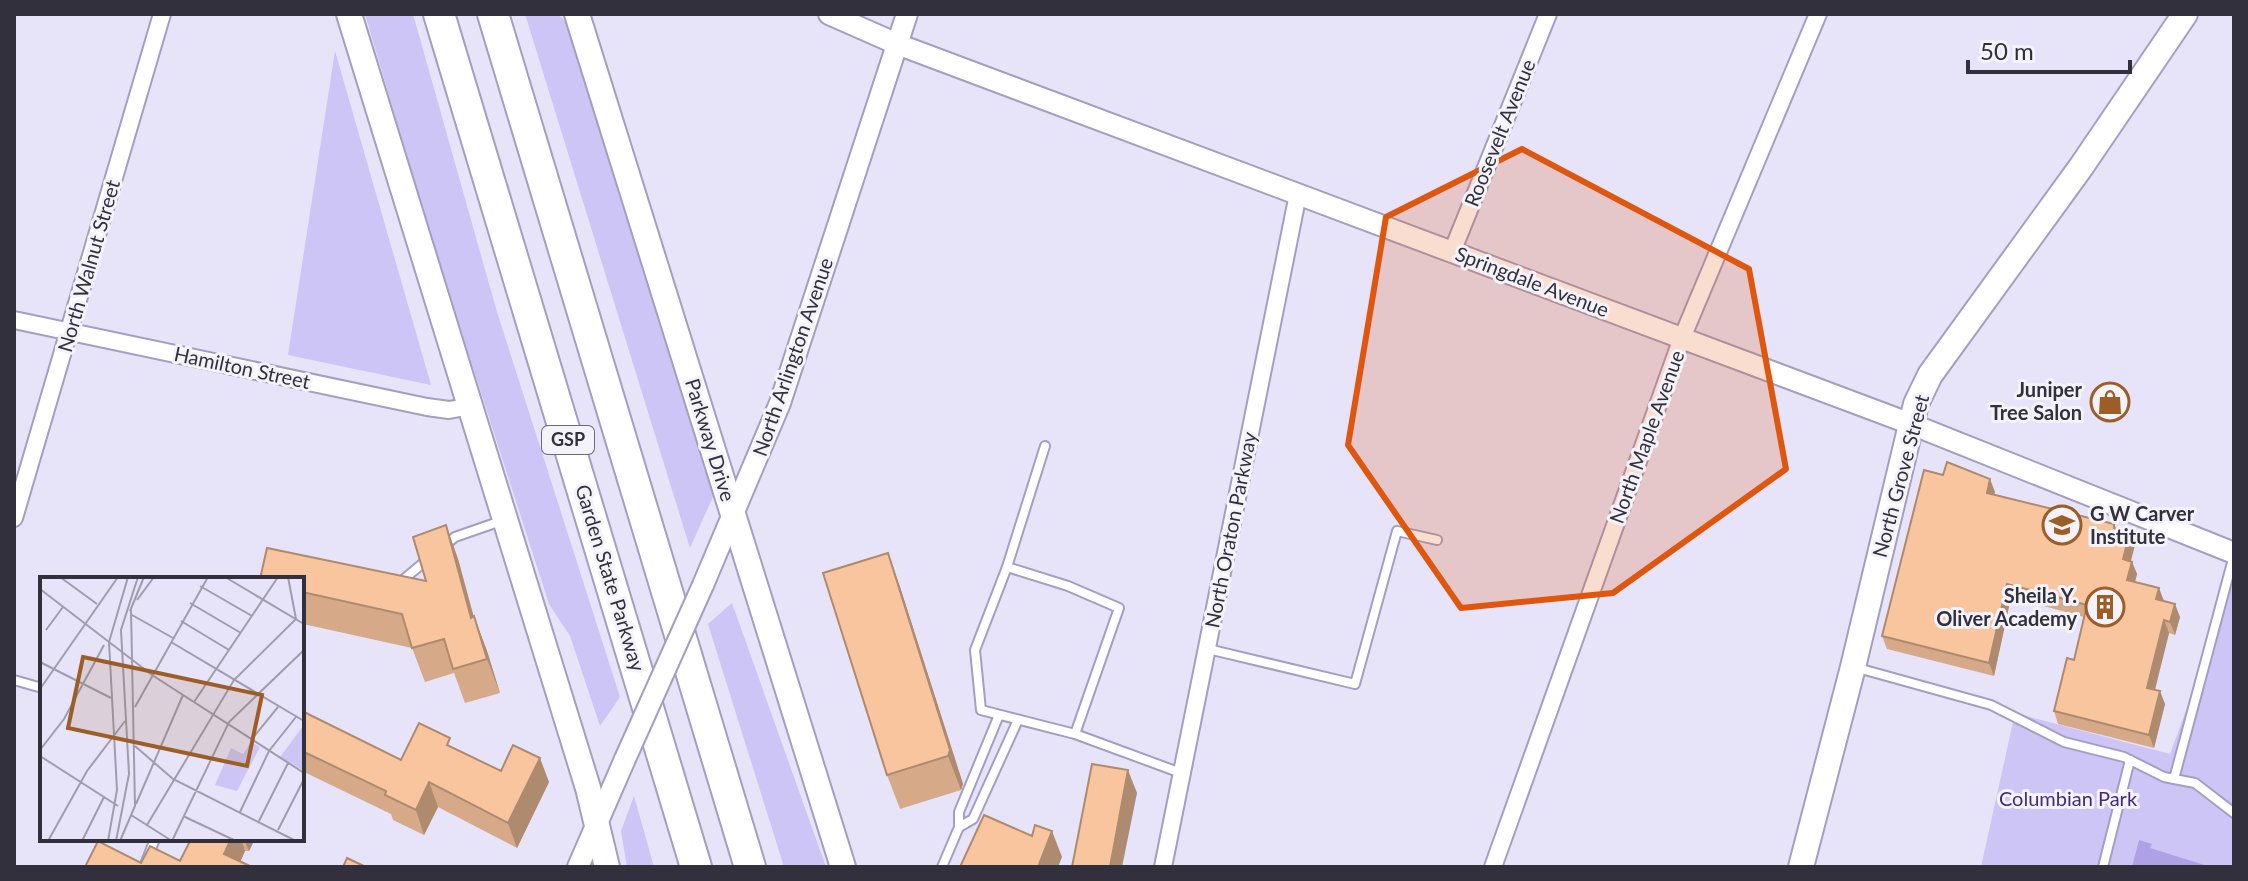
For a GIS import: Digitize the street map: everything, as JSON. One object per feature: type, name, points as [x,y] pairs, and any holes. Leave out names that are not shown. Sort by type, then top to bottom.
[{"type":"highway","name":"Garden State Parkway","points":[[439,14],[696,867]]},
{"type":"highway","name":"GSP","points":[[493,14],[750,867]]},
{"type":"main road","points":[[349,14],[471,406],[607,867]]},
{"type":"main road","name":"Parkway Drive","points":[[577,14],[843,867]]},
{"type":"main road","name":"North Grove Street","points":[[1801,867],[1916,404],[1930,375],[2081,167],[2185,14]]},
{"type":"street","name":"North Walnut Street","points":[[14,518],[162,14]]},
{"type":"street","name":"Springdale Avenue","points":[[829,14],[897,44],[1911,424],[2234,554]]},
{"type":"street","name":"North Arlington Avenue","points":[[578,867],[734,516],[780,403],[907,14]]},
{"type":"street","name":"Roosevelt Avenue","points":[[1452,252],[1548,14]]},
{"type":"street","name":"North Maple Avenue","points":[[1493,867],[1682,338],[1818,14]]},
{"type":"street","name":"North Oraton Parkway","points":[[1163,867],[1298,194]]},
{"type":"street","name":"Hamilton Street","points":[[14,320],[427,407],[449,410],[471,406]]},
{"type":"lane","points":[[1045,446],[1007,567],[975,650],[981,710],[1075,734],[1182,773]]},
{"type":"lane","points":[[390,591],[455,537],[505,520]]},
{"type":"lane","points":[[1207,648],[1355,684],[1397,531],[1437,540]]},
{"type":"lane","points":[[2174,779],[2234,554]]},
{"type":"lane","points":[[1007,567],[1068,586],[1119,608],[1075,734]]},
{"type":"lane","points":[[1853,667],[1991,705],[2064,742],[2130,760],[2174,779],[2195,783],[2234,813]]},
{"type":"lane","points":[[14,680],[40,687]]},
{"type":"lane","points":[[942,867],[959,827],[959,812],[999,715]]},
{"type":"lane","points":[[959,827],[973,819],[1018,720]]},
{"type":"lane","points":[[2103,867],[2130,760]]},
{"type":"lane","points":[[144,867],[154,841]]},
{"type":"highlighted area","points":[[1522,149],[1749,269],[1786,469],[1613,593],[1461,608],[1348,445],[1386,217]]},
{"type":"green space","points":[[365,14],[413,14],[497,312],[620,697],[600,726],[570,636],[549,604],[428,228]]},
{"type":"green space","points":[[525,14],[558,14],[566,22],[716,490],[690,548]]},
{"type":"green space","points":[[335,51],[431,385],[288,355]]},
{"type":"green space","name":"Columbian Park","points":[[2234,580],[2234,867],[1981,867],[2015,713],[2170,754]]},
{"type":"green space","points":[[732,603],[826,867],[784,867],[708,624]]},
{"type":"green space","points":[[634,796],[654,867],[627,867],[621,831]]},
{"type":"shaded area","points":[[2139,840],[2152,844],[2150,848],[2211,867],[2132,867]]},
{"type":"building","name":"Sheila Y. Oliver Academy","points":[[1947,462],[1990,479],[1987,493],[2114,524],[2114,528],[2130,532],[2123,559],[2132,562],[2127,580],[2159,588],[2156,599],[2175,604],[2170,622],[2164,620],[2147,688],[2160,691],[2149,735],[2054,711],[2067,658],[2074,660],[2087,605],[2007,584],[1989,663],[1882,636],[1924,470],[1943,475]]},
{"type":"building","points":[[446,525],[471,618],[474,616],[487,659],[453,669],[444,639],[412,648],[402,614],[304,592],[304,577],[260,577],[267,548],[426,581],[413,537]]},
{"type":"building","points":[[888,553],[950,750],[948,756],[887,775],[823,573]]},
{"type":"building","points":[[304,712],[401,760],[419,723],[450,738],[447,745],[501,771],[513,745],[540,758],[508,823],[429,782],[416,810],[385,795],[386,791],[304,752]]},
{"type":"building","points":[[1092,764],[1128,770],[1110,867],[1072,867]]},
{"type":"building","points":[[984,815],[1032,836],[1035,825],[1052,831],[1038,867],[960,867]]},
{"type":"building","points":[[98,841],[141,863],[150,846],[180,861],[190,841],[230,841],[224,854],[252,867],[85,867]]},
{"type":"building","points":[[347,858],[366,867],[343,867]]},
{"type":"place","name":"Juniper Tree Salon","points":[[2110,402]]},
{"type":"place","name":"G W Carver Institute","points":[[2062,525]]},
{"type":"place","name":"Sheila Y. Oliver Academy","points":[[2105,607]]}]
